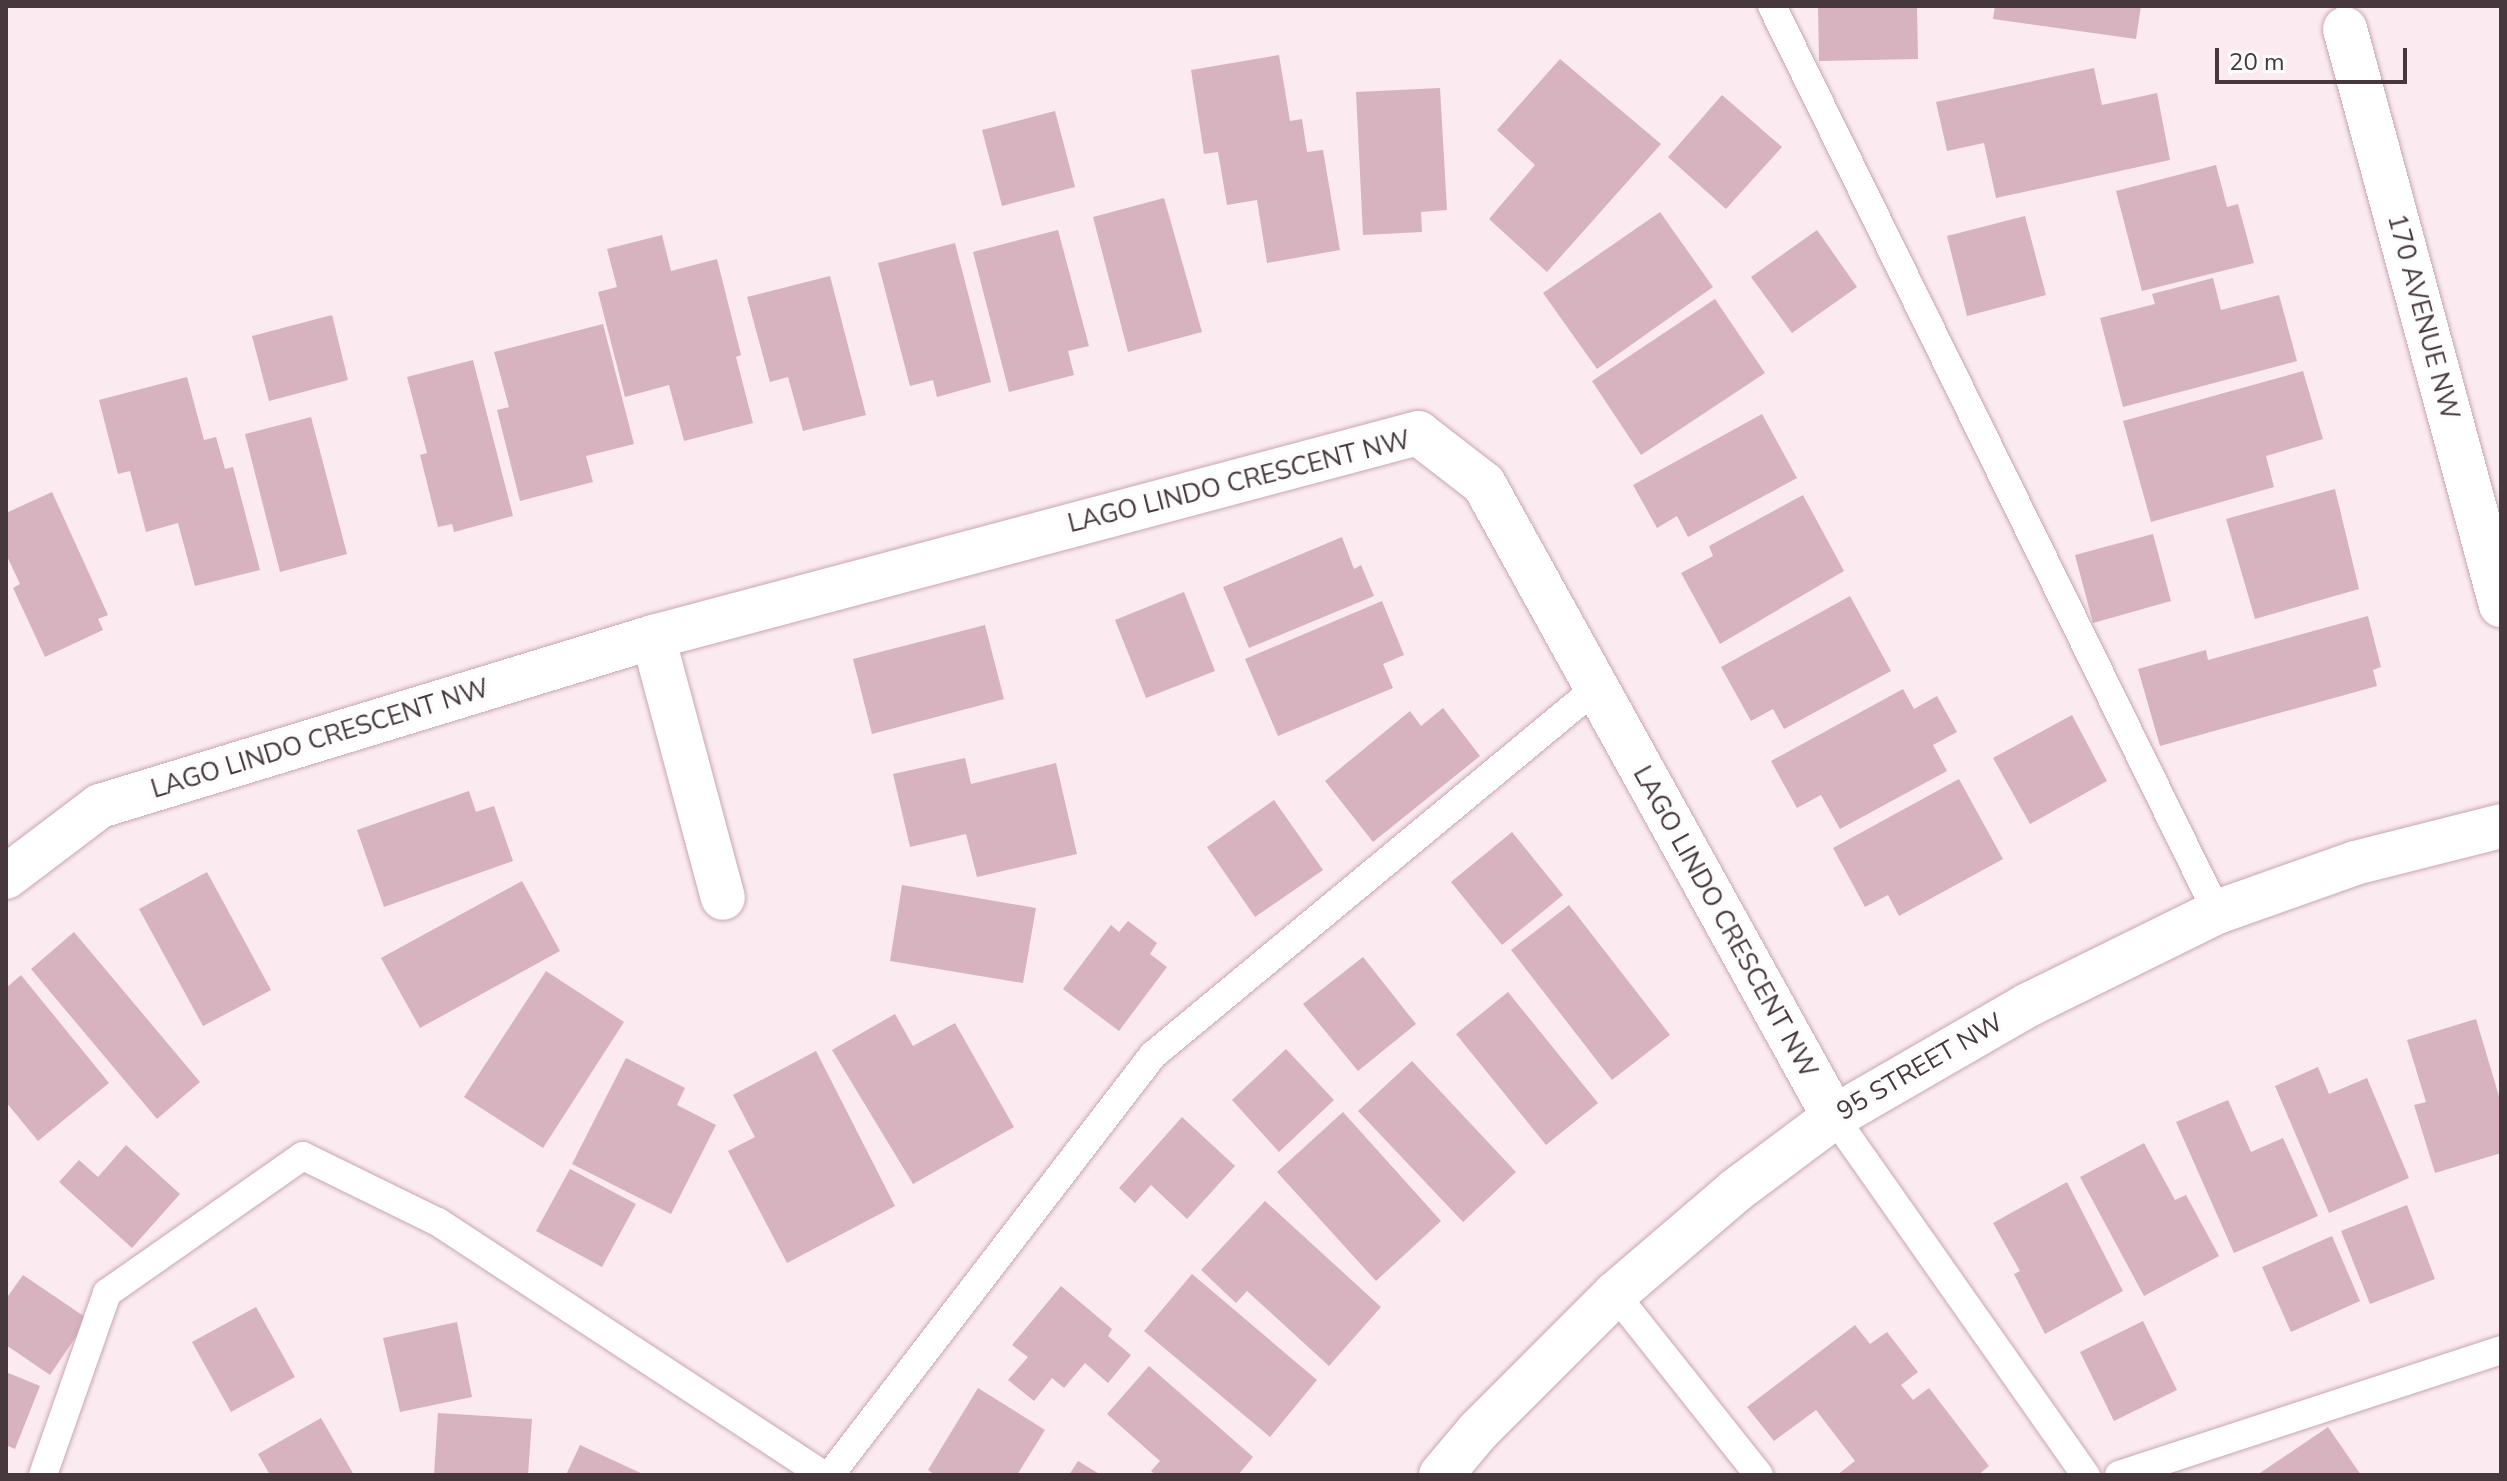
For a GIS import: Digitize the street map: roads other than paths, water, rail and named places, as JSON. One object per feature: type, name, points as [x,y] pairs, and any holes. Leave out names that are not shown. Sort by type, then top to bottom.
[{"type":"street","name":"170 AVENUE NW","points":[[2345,29],[2501,605]]},
{"type":"street","name":"LAGO LINDO CRESCENT NW","points":[[6,877],[100,806],[653,637],[1418,433],[1484,484],[1834,1117]]},
{"type":"street","points":[[653,637],[723,898]]},
{"type":"street","name":"95 STREET NW","points":[[1441,1475],[1478,1431],[1615,1294],[1735,1191],[1834,1117],[2028,1005],[2217,912],[2355,863],[2501,826]]},
{"type":"lane","points":[[1772,6],[2217,912]]},
{"type":"lane","points":[[830,1475],[1153,1055],[1595,689]]},
{"type":"lane","points":[[1834,1117],[2086,1475]]},
{"type":"lane","points":[[43,1475],[107,1293],[303,1156],[438,1222],[823,1475]]},
{"type":"lane","points":[[1615,1294],[1759,1475]]},
{"type":"lane","points":[[2119,1475],[2501,1350]]}]
